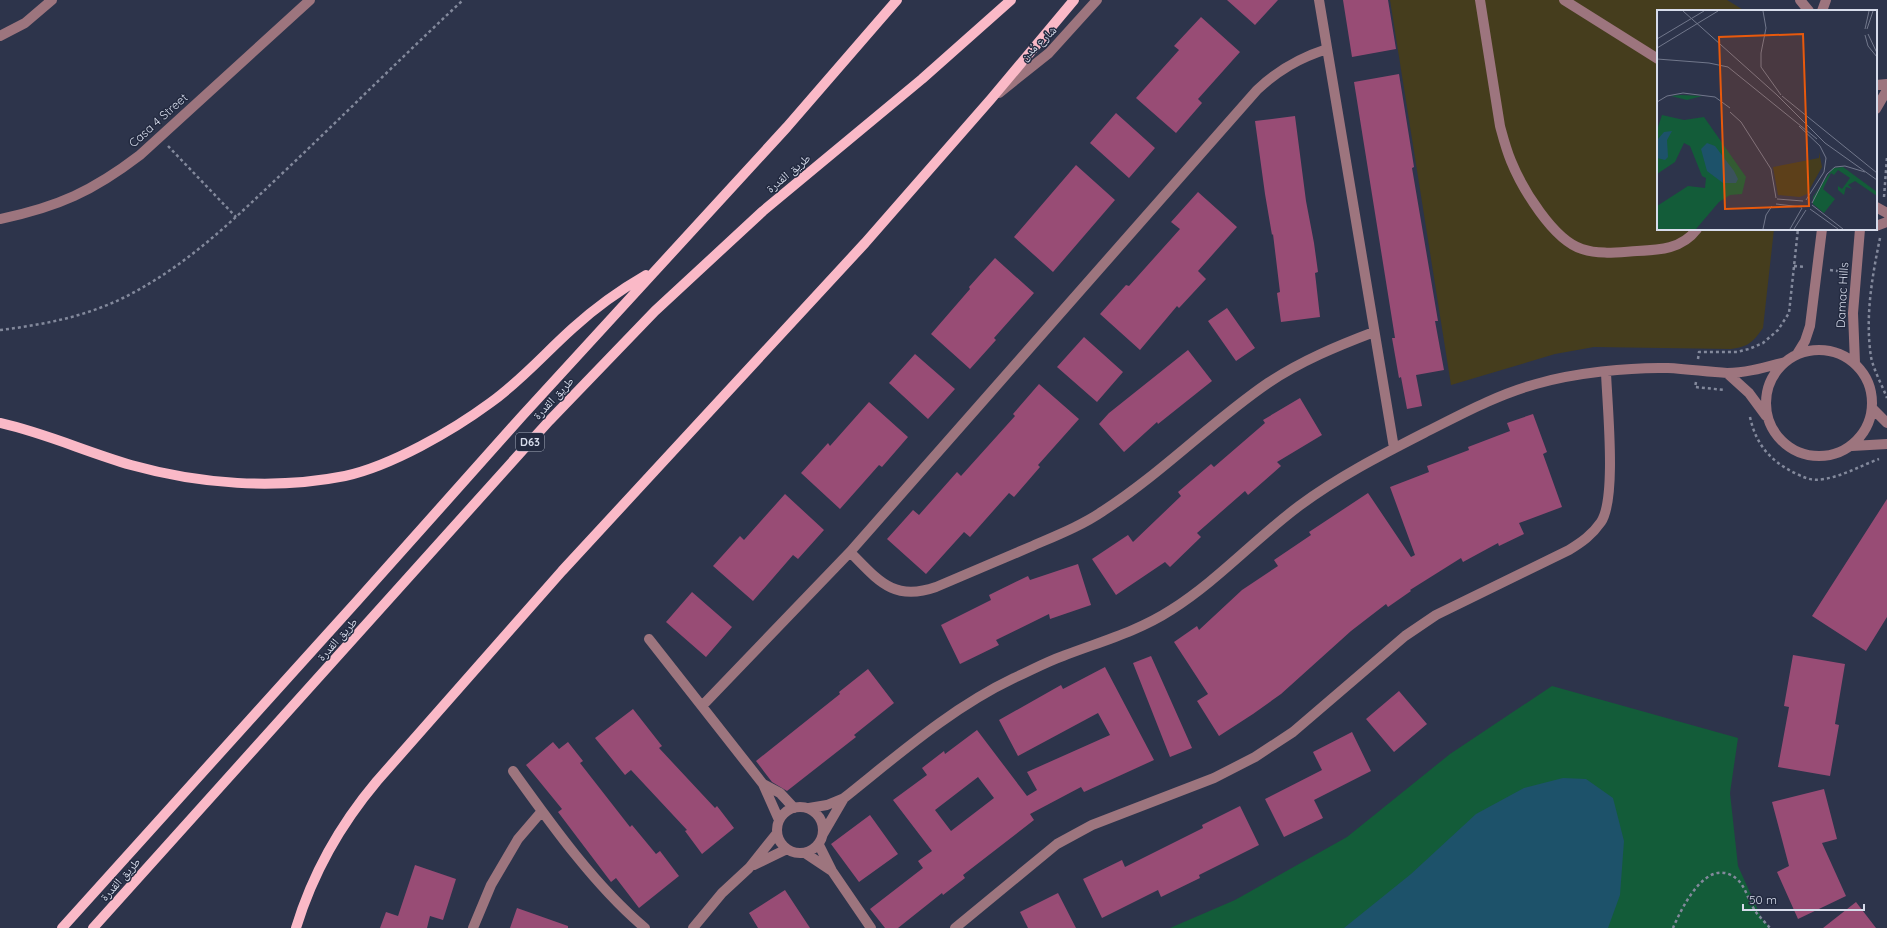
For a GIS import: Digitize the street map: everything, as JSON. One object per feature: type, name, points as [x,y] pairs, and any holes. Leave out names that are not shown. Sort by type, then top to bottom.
[{"type":"main road","name":"طريق القدرة","points":[[62,928],[655,270],[787,127],[897,0]]},
{"type":"main road","name":"طريق القدرة","points":[[93,928],[549,421],[639,327],[710,258],[763,211],[922,80],[1011,0]]},
{"type":"main road","points":[[296,928],[311,884],[324,856],[347,819],[373,785],[573,559],[865,243],[991,99],[1074,0]]},
{"type":"main road","points":[[0,423],[45,434],[130,465],[185,477],[218,481],[269,483],[314,480],[347,475],[408,452],[465,421],[515,384],[587,316],[608,299],[655,270]]},
{"type":"street","points":[[0,36],[24,23],[52,0]]},
{"type":"street","name":"Casa 4 Street","points":[[0,219],[36,212],[81,194],[116,172],[159,137],[310,0]]},
{"type":"street","name":"شارع مُدن","points":[[991,99],[1049,53],[1097,0]]},
{"type":"street","points":[[1319,0],[1394,448]]},
{"type":"street","points":[[1480,0],[1500,126],[1505,143],[1519,177],[1547,220],[1559,235],[1573,245],[1590,251],[1654,251],[1677,245],[1691,236],[1696,230]]},
{"type":"street","points":[[1564,0],[1657,59]]},
{"type":"street","points":[[1800,0],[1808,10]]},
{"type":"street","points":[[1822,10],[1826,0]]},
{"type":"street","points":[[702,706],[850,552],[1257,90],[1272,76],[1289,64],[1308,55],[1327,49]]},
{"type":"street","points":[[1877,85],[1887,84]]},
{"type":"street","points":[[1877,106],[1887,90]]},
{"type":"street","name":"Damac Hills","points":[[1797,354],[1805,341],[1810,326],[1822,230]]},
{"type":"street","name":"Damac Hills","points":[[1855,363],[1852,313],[1860,232]]},
{"type":"street","points":[[850,552],[889,588],[904,592],[920,593],[936,588],[1069,530],[1103,512],[1135,489],[1239,404],[1269,383],[1302,363],[1336,346],[1374,332]]},
{"type":"street","points":[[1727,373],[1749,393],[1768,418],[1775,434],[1787,446],[1802,454],[1819,457],[1837,454],[1852,446],[1862,435],[1869,422],[1872,408],[1872,396],[1869,383],[1863,372],[1855,363],[1837,352],[1817,349],[1797,354],[1785,362],[1776,371],[1766,393],[1768,418]]},
{"type":"street","points":[[844,798],[823,834],[819,845],[812,850],[805,853],[795,853],[787,850],[780,842],[777,833],[779,820],[785,812],[794,808],[809,808],[827,805],[844,798],[932,728],[978,698],[1012,679],[1061,657],[1137,629],[1170,611],[1201,588],[1298,507],[1344,476],[1394,448],[1498,397],[1537,383],[1580,375],[1667,368],[1727,373],[1756,370],[1785,362]]},
{"type":"street","points":[[955,928],[1057,844],[1092,825],[1214,778],[1255,757],[1293,732],[1405,636],[1436,615],[1569,550],[1588,538],[1602,521],[1609,501],[1610,477],[1606,372]]},
{"type":"street","points":[[1872,408],[1887,423]]},
{"type":"street","points":[[1852,446],[1887,444]]},
{"type":"street","points":[[649,639],[763,784],[779,820]]},
{"type":"street","points":[[513,771],[542,811],[610,895],[645,928]]},
{"type":"street","points":[[763,784],[780,793],[794,808]]},
{"type":"street","points":[[809,808],[820,819],[823,834]]},
{"type":"street","points":[[473,928],[491,885],[518,839],[542,811]]},
{"type":"street","points":[[693,928],[722,893],[749,868],[777,833]]},
{"type":"street","points":[[819,845],[832,871],[871,928]]},
{"type":"street","points":[[749,868],[787,850]]},
{"type":"street","points":[[805,853],[832,871]]},
{"type":"path","points":[[0,330],[44,324],[96,310],[147,286],[194,254],[236,217],[463,0]]},
{"type":"path","points":[[159,137],[236,217]]},
{"type":"path","points":[[1882,210],[1887,157]]},
{"type":"path","points":[[1882,223],[1872,276],[1868,321],[1872,359],[1887,398]]},
{"type":"path","points":[[1730,391],[1695,387],[1699,352],[1737,352],[1750,349],[1763,343],[1778,330],[1789,313],[1798,230]]},
{"type":"path","points":[[1794,266],[1872,276]]},
{"type":"path","points":[[1748,409],[1753,430],[1762,447],[1781,467],[1810,480],[1841,475],[1883,458]]},
{"type":"path","points":[[1673,928],[1680,911],[1703,879],[1718,873],[1727,873],[1741,884],[1755,910],[1770,928]]},
{"type":"green space","points":[[1552,686],[1738,738],[1730,793],[1738,866],[1762,919],[1770,928],[1170,928],[1235,900],[1347,837],[1450,754]]},
{"type":"sand","points":[[1390,0],[1727,0],[1743,10],[1657,10],[1657,230],[1774,230],[1763,328],[1756,337],[1750,343],[1742,347],[1731,349],[1594,347],[1555,354],[1451,385]]},
{"type":"water","points":[[1563,778],[1586,779],[1613,798],[1624,841],[1620,895],[1608,928],[1344,928],[1411,874],[1476,814],[1524,788]]},
{"type":"building","points":[[1227,0],[1278,0],[1255,25]]},
{"type":"building","points":[[1343,0],[1388,0],[1396,49],[1352,57]]},
{"type":"building","points":[[1201,17],[1240,52],[1198,99],[1202,103],[1176,133],[1136,98],[1179,50],[1174,46]]},
{"type":"building","points":[[1399,74],[1414,167],[1412,168],[1438,321],[1435,321],[1444,370],[1416,375],[1422,406],[1407,409],[1401,377],[1399,378],[1392,338],[1395,338],[1354,82]]},
{"type":"building","points":[[1116,113],[1155,148],[1129,178],[1090,143]]},
{"type":"building","points":[[1295,116],[1306,201],[1318,272],[1315,273],[1320,317],[1281,322],[1277,293],[1280,292],[1273,234],[1272,235],[1265,194],[1255,121]]},
{"type":"building","points":[[1076,165],[1115,200],[1053,272],[1014,237]]},
{"type":"building","points":[[1198,192],[1237,227],[1198,271],[1206,279],[1179,308],[1177,306],[1140,350],[1100,314],[1126,285],[1129,286],[1180,229],[1171,222]]},
{"type":"building","points":[[995,258],[1034,293],[994,338],[996,340],[970,369],[931,334],[970,289],[969,287]]},
{"type":"building","points":[[1227,308],[1255,348],[1236,361],[1208,321]]},
{"type":"building","points":[[1084,337],[1123,372],[1097,402],[1057,367]]},
{"type":"building","points":[[1188,350],[1212,381],[1158,424],[1157,422],[1124,452],[1099,424],[1109,413]]},
{"type":"building","points":[[915,354],[955,389],[928,419],[889,383]]},
{"type":"building","points":[[1039,384],[1079,419],[1038,465],[1040,467],[1014,497],[1009,493],[970,537],[964,532],[926,574],[887,539],[913,510],[919,515],[957,472],[961,476],[1015,416],[1013,414]]},
{"type":"building","points":[[1300,398],[1322,435],[1277,462],[1281,466],[1248,495],[1245,491],[1197,533],[1201,537],[1170,567],[1165,562],[1116,595],[1092,559],[1128,535],[1133,542],[1181,496],[1178,492],[1211,464],[1214,467],[1265,423],[1263,420]]},
{"type":"building","points":[[869,402],[908,437],[882,467],[879,465],[840,509],[801,473],[828,443],[830,446]]},
{"type":"building","points":[[1533,414],[1547,452],[1543,454],[1562,507],[1519,523],[1524,534],[1499,546],[1498,543],[1463,562],[1461,558],[1410,590],[1411,591],[1388,607],[1386,604],[1351,631],[1281,694],[1219,736],[1197,701],[1208,694],[1174,642],[1197,626],[1199,630],[1242,590],[1278,566],[1274,560],[1311,535],[1309,532],[1368,493],[1411,557],[1415,555],[1390,487],[1429,472],[1427,466],[1469,450],[1468,447],[1510,431],[1507,423]]},
{"type":"building","points":[[785,494],[824,530],[798,559],[793,555],[753,601],[713,566],[740,536],[744,540]]},
{"type":"building","points":[[1887,499],[1887,617],[1866,651],[1812,616]]},
{"type":"building","points":[[1078,564],[1091,605],[1050,619],[1049,614],[996,640],[999,645],[960,664],[941,625],[991,600],[989,595],[1028,576],[1030,580]]},
{"type":"building","points":[[692,592],[732,627],[706,657],[666,622]]},
{"type":"building","points":[[1793,655],[1845,664],[1835,724],[1839,725],[1830,776],[1778,767],[1789,707],[1784,706]]},
{"type":"building","points":[[1151,656],[1192,748],[1170,757],[1133,663]]},
{"type":"building","points":[[1105,667],[1154,760],[1084,792],[1081,787],[1030,814],[1034,820],[963,875],[965,878],[943,895],[942,893],[898,928],[885,928],[870,909],[923,868],[918,861],[932,851],[893,800],[927,775],[922,768],[944,751],[945,754],[977,730],[1027,796],[1037,790],[1027,772],[1110,735],[1098,713],[1018,756],[999,720],[1061,685],[1063,689]],"holes":[[[978,777],[994,798],[951,831],[935,810]]]},
{"type":"building","points":[[868,669],[894,703],[854,735],[856,737],[787,791],[772,782],[756,761],[840,694],[839,692]]},
{"type":"building","points":[[1399,691],[1427,724],[1394,752],[1366,719]]},
{"type":"building","points":[[633,709],[662,746],[659,748],[715,808],[717,806],[734,828],[702,854],[685,831],[687,830],[631,770],[625,775],[595,738]]},
{"type":"building","points":[[1352,732],[1371,771],[1314,800],[1323,818],[1284,837],[1265,799],[1322,770],[1313,752]]},
{"type":"building","points":[[553,742],[559,749],[568,742],[583,761],[580,763],[630,827],[632,825],[656,854],[660,851],[679,876],[639,908],[616,878],[611,882],[558,812],[562,809],[526,765]]},
{"type":"building","points":[[1824,789],[1837,839],[1822,843],[1846,896],[1798,919],[1777,872],[1789,866],[1772,802]]},
{"type":"building","points":[[1240,806],[1259,845],[1199,875],[1200,878],[1161,897],[1158,890],[1102,918],[1083,879],[1122,860],[1125,867],[1203,828],[1202,825]]},
{"type":"building","points":[[870,815],[898,854],[859,882],[831,844]]},
{"type":"building","points":[[415,865],[456,879],[443,920],[430,916],[427,928],[380,928],[386,912],[398,916]]},
{"type":"building","points":[[785,890],[810,928],[758,928],[749,913]]},
{"type":"building","points":[[1058,893],[1076,928],[1028,928],[1020,912]]},
{"type":"building","points":[[1856,902],[1876,928],[1823,928]]},
{"type":"building","points":[[517,908],[568,926],[568,928],[510,928]]}]
